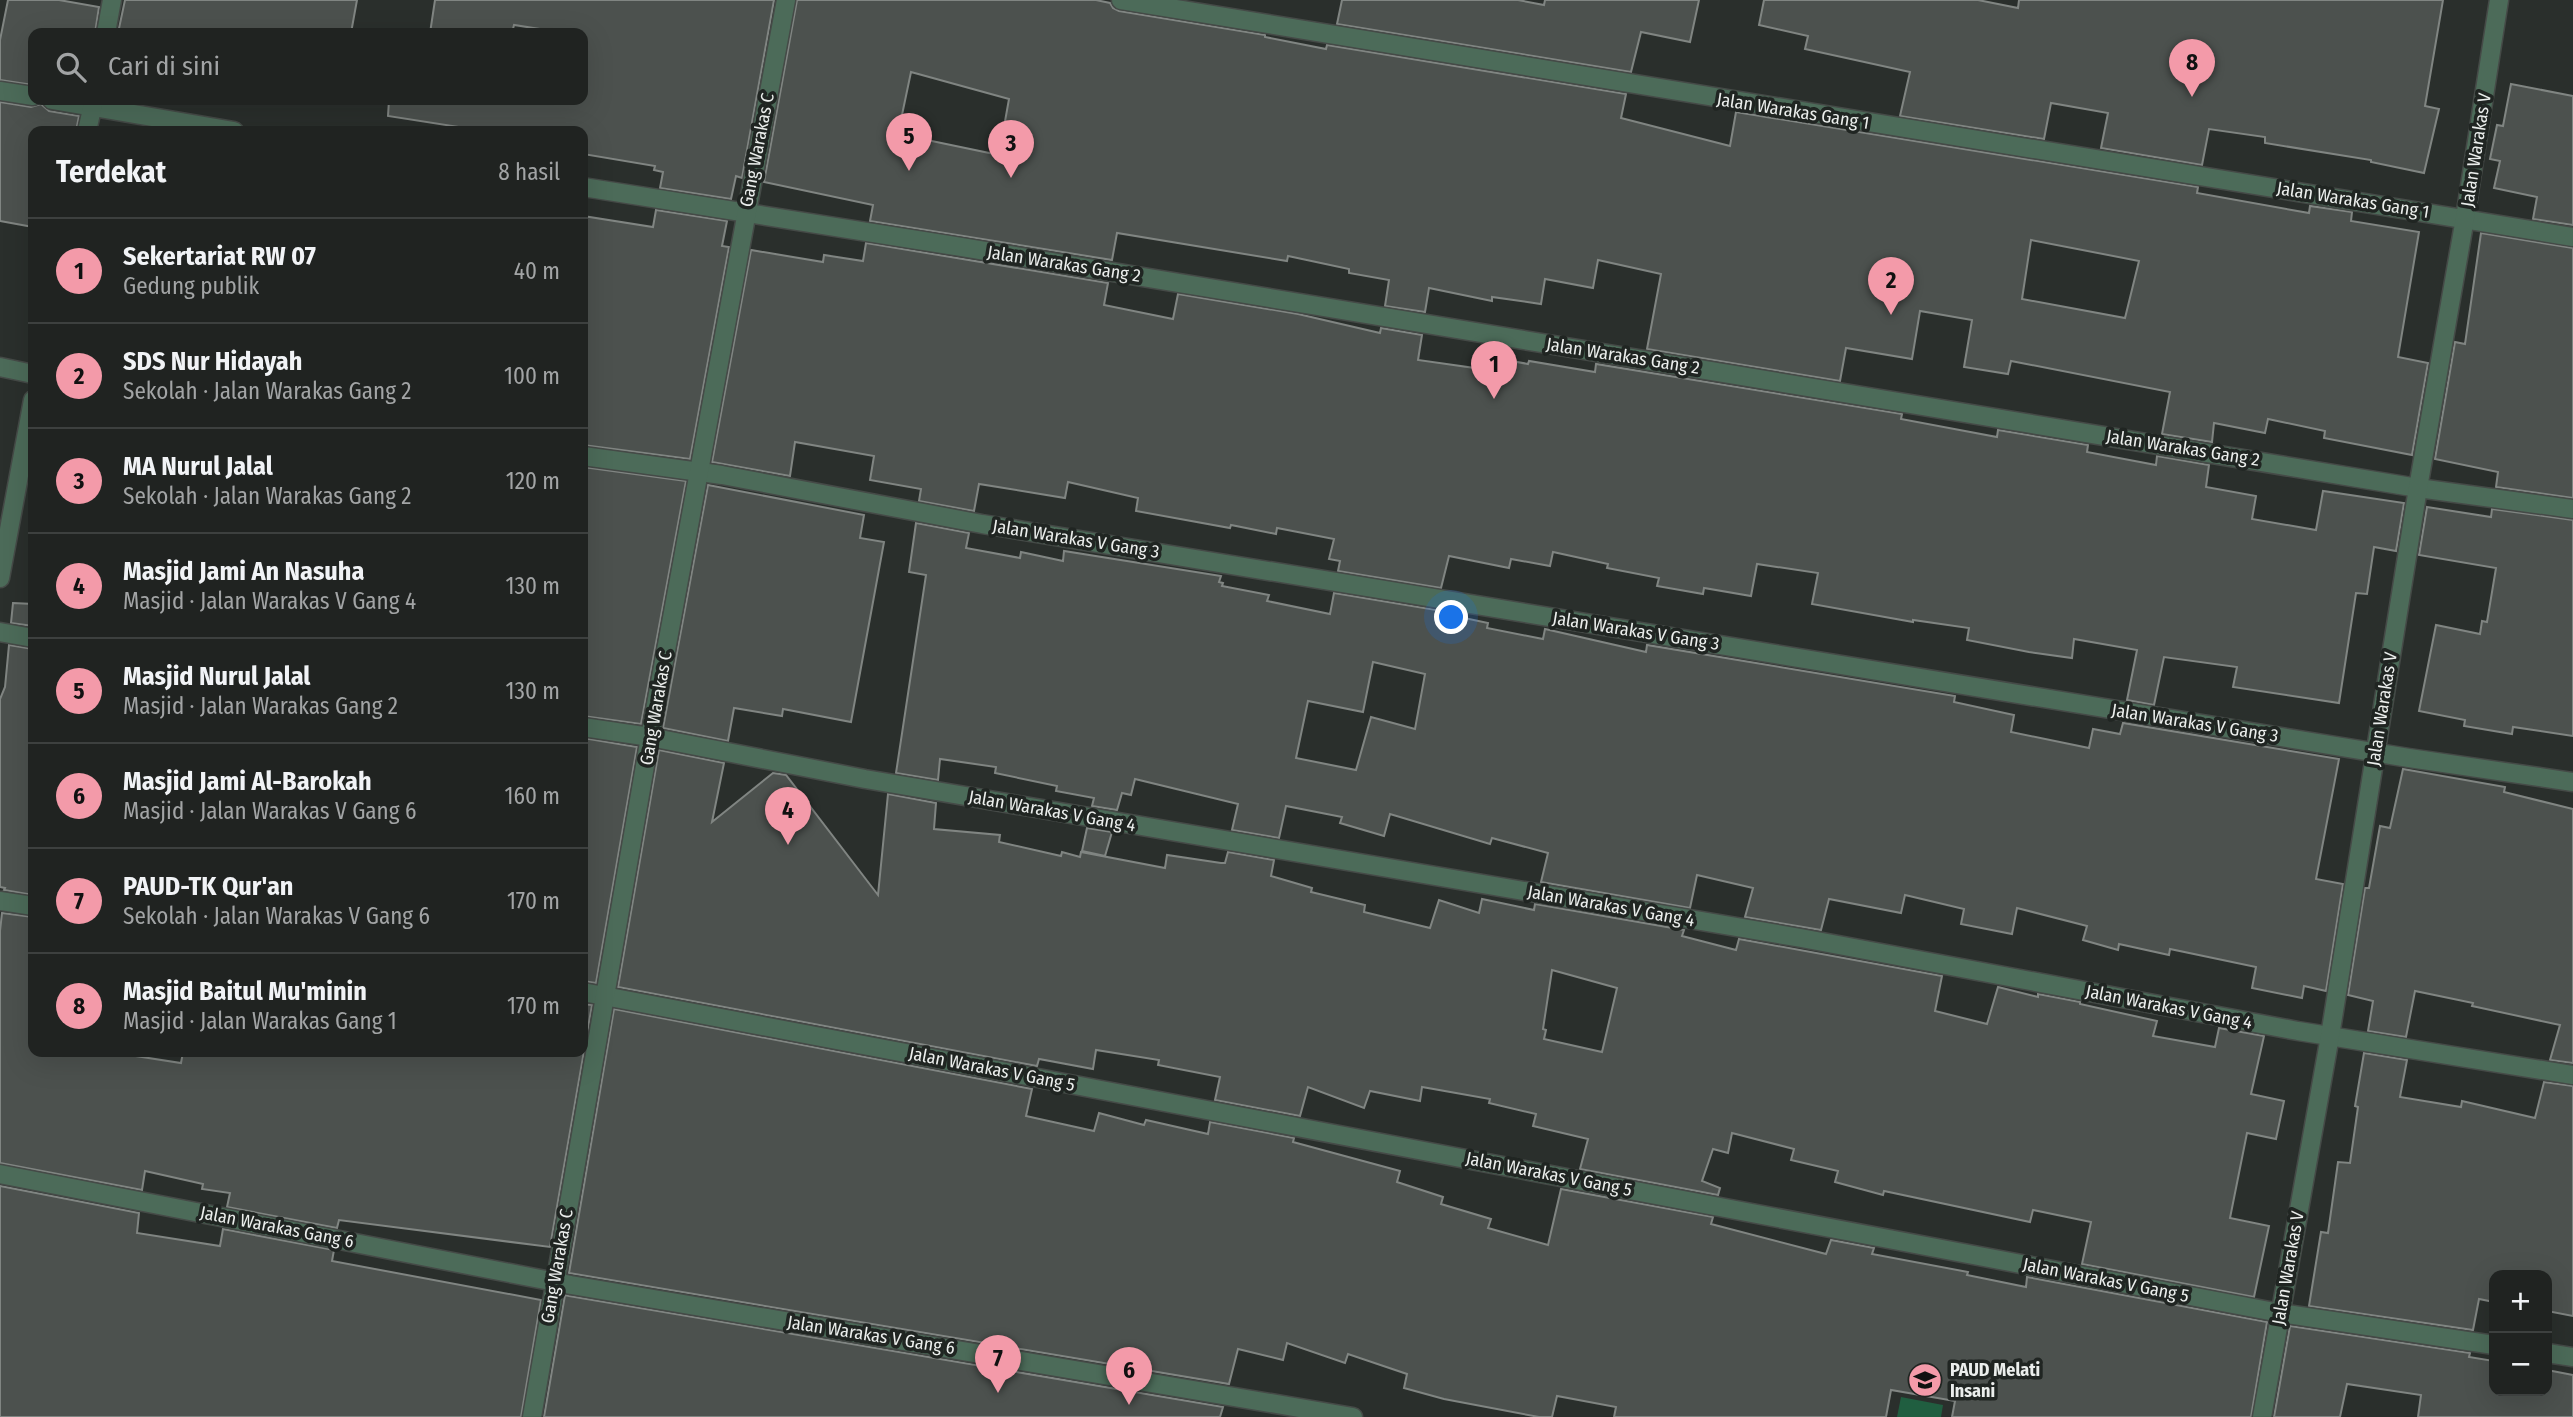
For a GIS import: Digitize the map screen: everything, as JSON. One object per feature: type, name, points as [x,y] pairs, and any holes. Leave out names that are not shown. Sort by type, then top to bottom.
[{"type":"street","points":[[107,28],[112,0]]},
{"type":"street","name":"Gang Warakas C","points":[[532,1417],[650,737],[786,0]]},
{"type":"street","name":"Jalan Warakas Gang 1","points":[[1121,0],[2573,237]]},
{"type":"street","name":"Jalan Warakas V","points":[[2262,1417],[2330,1036],[2499,0]]},
{"type":"street","points":[[0,90],[28,95]]},
{"type":"street","points":[[89,126],[93,105]]},
{"type":"street","points":[[98,105],[208,126]]},
{"type":"street","name":"Jalan Warakas Gang 2","points":[[588,188],[963,247],[2418,488],[2573,509]]},
{"type":"street","points":[[0,367],[28,373]]},
{"type":"street","points":[[0,578],[28,427]]},
{"type":"street","name":"Jalan Warakas V Gang 3","points":[[588,457],[700,472],[982,524],[2573,782]]},
{"type":"street","points":[[0,632],[28,637]]},
{"type":"street","name":"Jalan Warakas V Gang 4","points":[[588,728],[650,737],[864,779],[1801,938],[2330,1036],[2573,1075]]},
{"type":"street","points":[[0,901],[28,905]]},
{"type":"street","name":"Jalan Warakas V Gang 5","points":[[588,993],[2280,1313],[2489,1344]]},
{"type":"street","name":"Jalan Warakas Gang 6","points":[[0,1174],[554,1281]]},
{"type":"street","name":"Jalan Warakas V Gang 6","points":[[554,1281],[1353,1417]]},
{"type":"street","points":[[2552,1354],[2573,1357]]},
{"type":"green space","points":[[1901,1397],[1943,1405],[1941,1417],[1897,1417]]},
{"type":"building","points":[[8,0],[59,0],[99,7],[96,28],[28,28],[28,84],[0,80],[0,40]]},
{"type":"building","points":[[125,0],[357,0],[352,28],[119,28]]},
{"type":"building","points":[[435,0],[774,0],[742,178],[736,176],[731,199],[660,188],[663,172],[654,170],[655,166],[588,155],[588,126],[453,126],[388,116],[389,105],[588,105],[588,28],[533,28],[514,25],[513,28],[431,28]]},
{"type":"building","points":[[797,0],[1096,0],[1110,3],[1119,11],[1265,35],[1326,49],[1327,45],[1626,94],[1621,118],[1730,146],[1736,112],[2198,187],[2197,193],[2309,213],[2310,206],[2352,212],[2351,221],[2419,232],[2398,357],[2428,363],[2412,455],[2324,438],[2325,431],[2268,419],[2265,433],[2214,423],[2212,442],[2162,434],[2170,392],[2011,361],[2008,374],[1964,367],[1972,320],[1920,311],[1912,359],[1846,348],[1840,381],[1647,349],[1661,274],[1598,260],[1593,288],[1545,279],[1541,304],[1492,297],[1492,301],[1429,288],[1425,312],[1385,306],[1389,280],[1349,273],[1349,269],[1288,256],[1287,261],[1117,233],[1112,260],[870,221],[873,205],[764,182]],"holes":[[[911,72],[1009,99],[999,155],[898,134]],[[2031,240],[2139,261],[2125,318],[2022,299]]]},
{"type":"building","points":[[1342,0],[1518,0],[1544,5],[1545,0],[1699,0],[1690,42],[1641,32],[1631,72],[1337,24]]},
{"type":"building","points":[[1764,0],[1978,0],[2018,8],[2019,0],[2443,0],[2425,106],[2439,109],[2424,173],[2371,160],[2265,143],[2265,137],[2209,129],[2202,165],[2101,148],[2108,113],[2051,103],[2044,139],[1900,116],[1910,72],[1805,49],[1808,36],[1759,25]]},
{"type":"building","points":[[2511,84],[2573,96],[2573,225],[2533,219],[2537,197],[2494,188],[2500,161],[2490,159],[2497,125],[2503,126]]},
{"type":"building","points":[[0,102],[31,107],[42,105],[49,111],[79,116],[77,126],[28,126],[28,226],[0,221]]},
{"type":"building","points":[[656,210],[727,221],[722,246],[729,247],[690,459],[588,446],[588,217],[653,227]]},
{"type":"building","points":[[2481,233],[2573,248],[2573,498],[2496,487],[2498,472],[2435,459],[2455,342],[2465,344]]},
{"type":"building","points":[[866,243],[1108,283],[1104,305],[1173,319],[1178,294],[1298,314],[1380,333],[1381,328],[1422,335],[1418,360],[1482,369],[1484,356],[1595,372],[1596,364],[1902,414],[1901,419],[1997,437],[1998,430],[2088,445],[2087,452],[2156,465],[2157,456],[2209,465],[2206,487],[2256,496],[2252,519],[2316,530],[2323,491],[2404,503],[2396,551],[2374,547],[2367,594],[2356,593],[2339,703],[2233,687],[2237,667],[2164,657],[2154,705],[2127,700],[2137,650],[2074,639],[2072,658],[2029,652],[1967,640],[1969,628],[1913,622],[1812,604],[1818,573],[1757,564],[1751,596],[1704,588],[1703,594],[1657,586],[1659,578],[1607,568],[1608,564],[1553,552],[1550,566],[1511,559],[1509,568],[1449,556],[1441,588],[1338,571],[1340,561],[1329,559],[1334,539],[1277,528],[1276,534],[1231,525],[1230,528],[1136,511],[1138,498],[1068,482],[1065,498],[979,484],[974,511],[919,501],[921,489],[870,480],[874,456],[795,442],[790,476],[712,462],[751,250],[823,262],[824,255],[863,261]]},
{"type":"building","points":[[588,468],[686,481],[641,724],[588,717]]},
{"type":"building","points":[[708,485],[864,515],[860,538],[884,542],[851,722],[783,709],[782,716],[734,708],[728,741],[663,728]]},
{"type":"building","points":[[2427,507],[2491,517],[2492,509],[2573,520],[2573,736],[2513,727],[2512,734],[2464,726],[2465,720],[2419,711],[2436,625],[2480,634],[2482,621],[2487,622],[2496,568],[2419,555]]},
{"type":"building","points":[[916,523],[969,533],[966,548],[1020,558],[1021,552],[1063,561],[1064,551],[1221,576],[1219,582],[1223,583],[1222,586],[1269,595],[1267,601],[1330,614],[1334,593],[1436,610],[1488,623],[1487,628],[1543,639],[1545,629],[1646,652],[1647,645],[1955,696],[1954,702],[2014,715],[2011,732],[2089,748],[2093,729],[2120,734],[2123,723],[2339,759],[2316,879],[2343,884],[2326,991],[2304,986],[2302,998],[2252,988],[2256,967],[2170,949],[2169,955],[2119,944],[2118,950],[2083,940],[2087,926],[2017,908],[2012,934],[1961,924],[1964,909],[1905,895],[1901,913],[1829,899],[1821,930],[1745,917],[1753,888],[1697,875],[1690,908],[1541,882],[1548,853],[1492,838],[1490,844],[1390,814],[1384,836],[1340,823],[1342,817],[1286,806],[1279,838],[1232,830],[1238,804],[1135,779],[1131,795],[1122,793],[1117,810],[1092,806],[1094,798],[1056,791],[1057,786],[995,773],[996,767],[940,759],[938,780],[896,773],[926,575],[909,572]],"holes":[[[1373,662],[1425,674],[1415,729],[1371,717],[1356,770],[1296,758],[1308,701],[1363,712]]]},
{"type":"building","points":[[13,603],[28,604],[28,625],[11,623]]},
{"type":"building","points":[[9,645],[28,648],[28,894],[0,887],[0,699],[5,687]]},
{"type":"building","points":[[588,739],[637,747],[596,983],[588,982]]},
{"type":"building","points":[[659,750],[724,763],[712,822],[773,773],[786,775],[878,895],[888,794],[936,803],[934,829],[1000,835],[999,842],[1061,856],[1062,852],[1080,857],[1081,852],[1165,868],[1167,855],[1225,863],[1228,852],[1274,860],[1271,876],[1312,888],[1311,892],[1365,905],[1364,912],[1430,928],[1439,900],[1479,913],[1482,899],[1534,910],[1535,904],[1684,930],[1682,936],[1736,950],[1739,939],[1942,976],[1935,1011],[1987,1024],[1998,987],[2038,997],[2038,994],[2080,1002],[2157,1021],[2153,1036],[2215,1047],[2219,1028],[2264,1036],[2251,1094],[2284,1101],[2276,1139],[2247,1133],[2230,1218],[2269,1226],[2254,1297],[2082,1264],[2091,1222],[2033,1210],[2030,1222],[1884,1191],[1883,1195],[1835,1182],[1838,1171],[1791,1160],[1794,1149],[1732,1133],[1728,1153],[1713,1149],[1702,1181],[1720,1188],[1718,1195],[1580,1169],[1588,1139],[1533,1126],[1536,1114],[1489,1103],[1490,1099],[1422,1087],[1420,1101],[1370,1091],[1364,1108],[1308,1087],[1300,1116],[1215,1100],[1220,1077],[1158,1065],[1159,1060],[1096,1050],[1093,1069],[1039,1059],[1037,1066],[618,987]],"holes":[[[1552,970],[1617,988],[1602,1052],[1544,1039],[1546,1030],[1543,1029]]]},
{"type":"building","points":[[2403,769],[2505,787],[2504,792],[2573,809],[2573,1063],[2550,1060],[2560,1025],[2415,991],[2406,1037],[2368,1031],[2373,1001],[2348,995],[2365,888],[2369,888],[2380,826],[2390,828]]},
{"type":"building","points":[[1087,828],[1112,832],[1105,856],[1082,851]]},
{"type":"building","points":[[2,913],[28,916],[28,1057],[142,1057],[181,1063],[182,1057],[583,1057],[550,1247],[339,1220],[337,1228],[227,1207],[230,1193],[202,1189],[203,1184],[145,1171],[142,1190],[0,1163]]},
{"type":"building","points":[[588,1005],[592,1005],[588,1028]]},
{"type":"building","points":[[614,1009],[1032,1089],[1026,1116],[1094,1131],[1099,1113],[1144,1125],[1146,1120],[1208,1134],[1210,1122],[1294,1138],[1293,1142],[1400,1171],[1397,1182],[1443,1197],[1441,1204],[1491,1219],[1488,1228],[1548,1245],[1561,1189],[1713,1217],[1711,1224],[1826,1254],[1831,1240],[1874,1248],[1872,1254],[1968,1272],[1967,1275],[2026,1287],[2027,1277],[2267,1322],[2251,1417],[1952,1417],[1955,1401],[1891,1390],[1886,1417],[1614,1417],[1616,1407],[1557,1396],[1552,1417],[1539,1417],[1444,1399],[1404,1388],[1407,1374],[1348,1354],[1345,1363],[1287,1343],[1283,1360],[1238,1349],[1229,1384],[569,1273]]},
{"type":"building","points":[[2364,1053],[2407,1060],[2400,1097],[2461,1107],[2462,1101],[2535,1118],[2544,1082],[2573,1086],[2573,1316],[2552,1312],[2552,1270],[2489,1270],[2489,1301],[2479,1299],[2473,1330],[2309,1306],[2321,1232],[2328,1233],[2338,1162],[2350,1163],[2358,1107],[2355,1106]]},
{"type":"building","points":[[0,1186],[139,1213],[137,1233],[220,1246],[223,1229],[334,1250],[332,1261],[541,1300],[521,1417],[0,1417]]},
{"type":"building","points":[[565,1295],[1223,1407],[1220,1417],[544,1417]]},
{"type":"building","points":[[2290,1326],[2470,1353],[2469,1357],[2489,1360],[2489,1396],[2552,1396],[2552,1371],[2573,1375],[2573,1417],[2418,1417],[2421,1395],[2347,1384],[2340,1417],[2274,1417]]},
{"type":"place","name":"Masjid Baitul Mu'minin","points":[[2192,97]]},
{"type":"place","name":"Masjid Nurul Jalal","points":[[909,171]]},
{"type":"place","name":"MA Nurul Jalal","points":[[1011,178]]},
{"type":"place","name":"SDS Nur Hidayah","points":[[1891,315]]},
{"type":"place","name":"Sekertariat RW 07","points":[[1494,399]]},
{"type":"place","name":"Masjid Jami An Nasuha","points":[[788,845]]},
{"type":"place","name":"PAUD Melati Insani","points":[[1925,1380]]},
{"type":"place","name":"PAUD-TK Qur'an","points":[[998,1393]]},
{"type":"place","name":"Masjid Jami Al-Barokah","points":[[1129,1405]]}]
